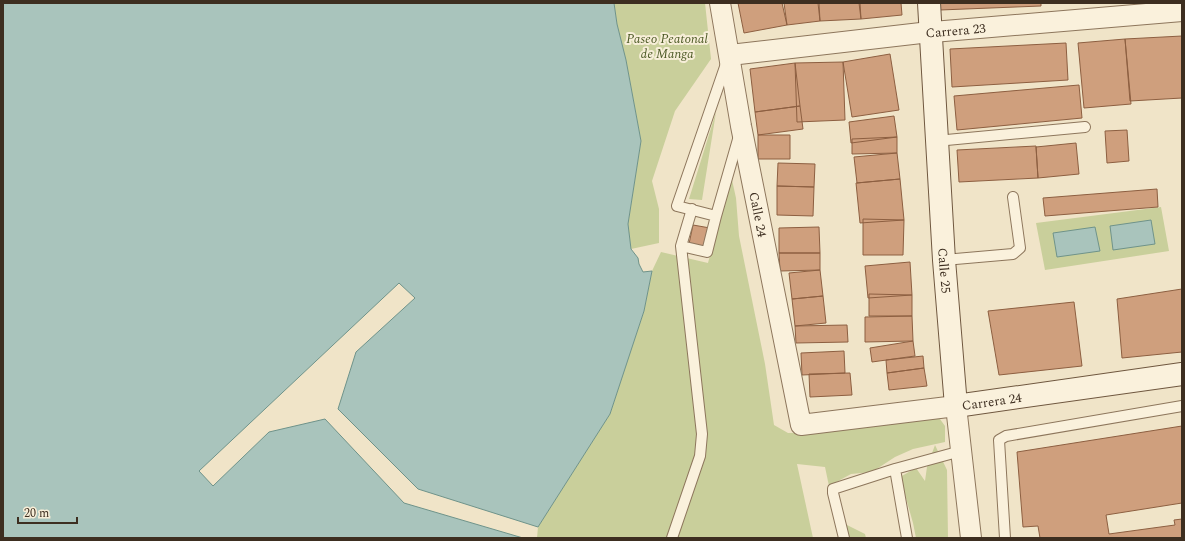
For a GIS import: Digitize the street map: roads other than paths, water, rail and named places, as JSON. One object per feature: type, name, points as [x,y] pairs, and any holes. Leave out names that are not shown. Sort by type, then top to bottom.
[{"type":"main road","name":"Calle 25","points":[[929,3],[936,141],[956,406]]},
{"type":"main road","name":"Carrera 24","points":[[956,406],[1182,374]]},
{"type":"street","name":"Calle 24","points":[[720,3],[741,126],[801,425]]},
{"type":"street","name":"Carrera 23","points":[[730,55],[930,32],[1182,11]]},
{"type":"street","name":"Carrera 24","points":[[801,425],[956,406]]},
{"type":"street","name":"Calle 25","points":[[956,406],[970,538]]},
{"type":"lane","points":[[716,216],[677,206],[730,55]]},
{"type":"lane","points":[[681,246],[707,252],[741,126]]},
{"type":"lane","points":[[936,141],[1085,127]]},
{"type":"lane","points":[[944,260],[1013,254],[1020,248],[1013,197]]},
{"type":"lane","points":[[672,538],[700,456],[702,434],[681,246],[692,209]]},
{"type":"lane","points":[[1005,538],[999,440],[1006,436],[1182,406]]},
{"type":"lane","points":[[844,538],[833,489],[895,469],[961,451]]},
{"type":"lane","points":[[895,469],[907,538]]},
{"type":"water","points":[[3,3],[614,3],[641,141],[628,224],[631,249],[638,258],[643,272],[652,271],[644,311],[610,414],[538,527],[418,489],[338,409],[356,352],[415,298],[399,283],[199,471],[213,486],[269,432],[325,419],[404,503],[523,538],[3,538]]},
{"type":"water","points":[[1151,220],[1155,244],[1113,250],[1110,226]]},
{"type":"water","points":[[1095,227],[1100,251],[1057,257],[1053,233]]},
{"type":"park label","name":"Paseo Peatonal de Manga","points":[[667,46]]}]
